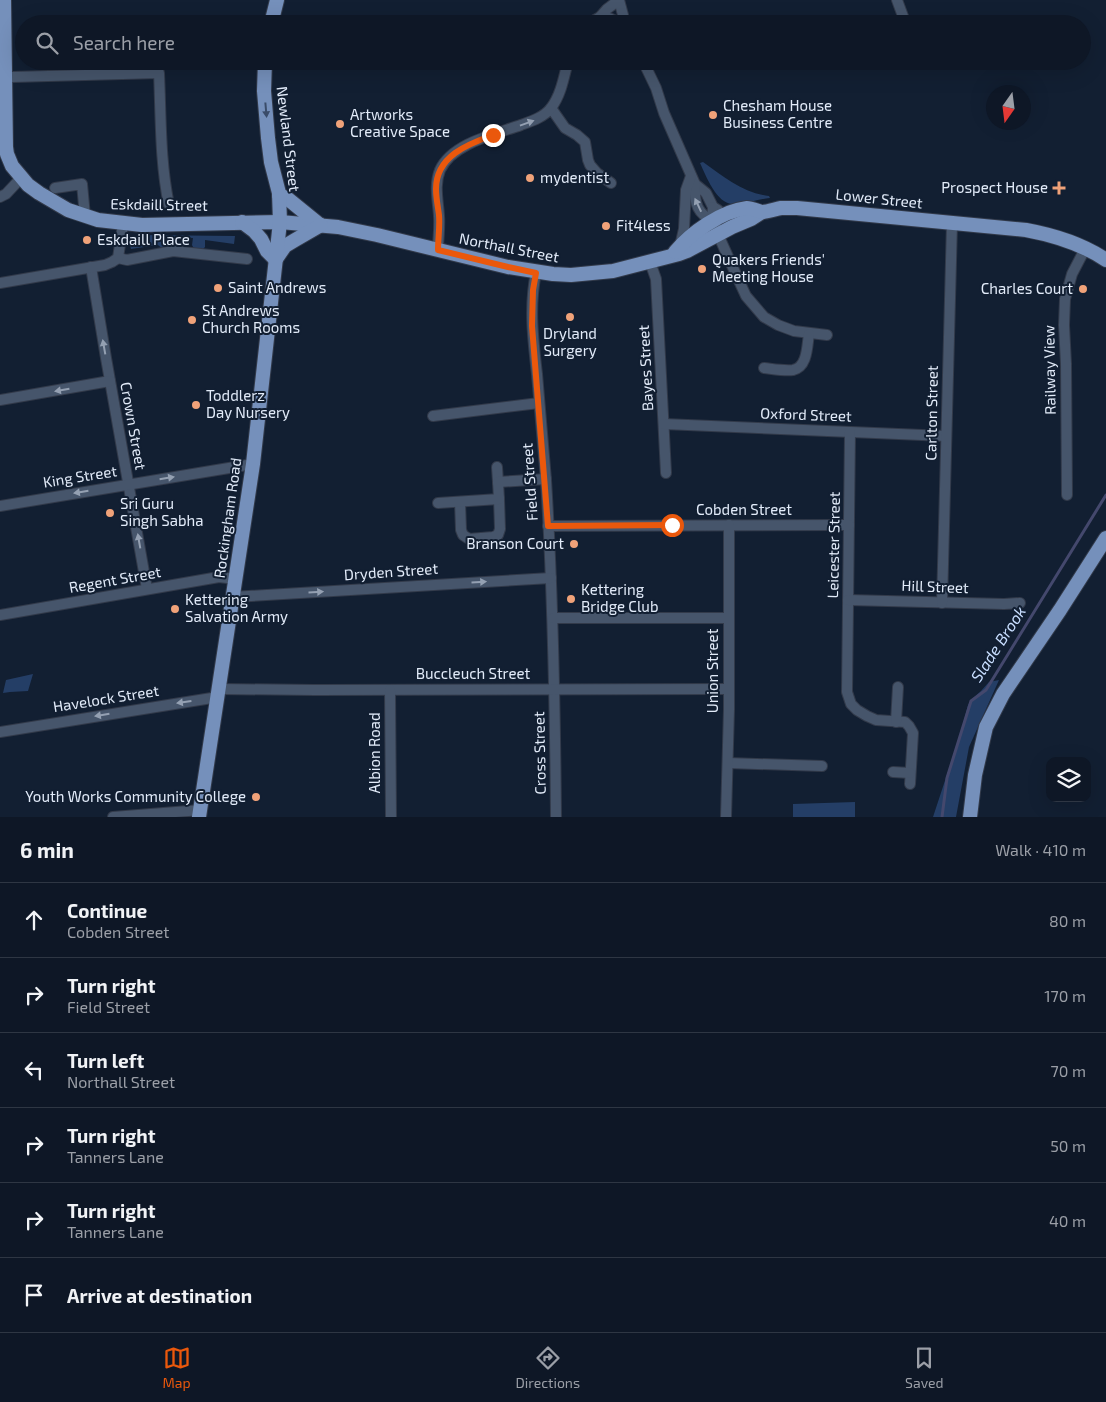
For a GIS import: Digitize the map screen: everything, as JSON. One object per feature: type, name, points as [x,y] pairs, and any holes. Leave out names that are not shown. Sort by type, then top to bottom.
[{"type":"main road","name":"Eskdaill Street","points":[[4,0],[3,76],[7,154],[12,166],[28,185],[68,210],[98,220],[123,224],[176,225],[280,222]]},
{"type":"main road","points":[[273,15],[277,0]]},
{"type":"main road","name":"Newland Street","points":[[265,70],[264,91],[268,138],[279,200],[280,222]]},
{"type":"main road","points":[[242,222],[254,231],[261,239],[267,251],[275,259],[285,246],[321,226],[288,199],[279,200]]},
{"type":"main road","name":"Lower Street","points":[[718,235],[730,220],[748,208],[762,212],[781,208],[805,208],[1038,232],[1057,237],[1106,260]]},
{"type":"main road","name":"Northall Street","points":[[280,222],[360,231],[536,273],[571,275],[600,274],[650,262],[676,251],[713,214]]},
{"type":"main road","name":"Lower Street","points":[[713,214],[730,220]]},
{"type":"main road","name":"Rockingham Road","points":[[200,813],[253,464],[280,222]]},
{"type":"main road","name":"Northall Street","points":[[676,251],[687,251],[718,235]]},
{"type":"main road","points":[[970,817],[975,775],[986,727],[1003,694],[1106,538]]},
{"type":"street","points":[[602,15],[619,0],[623,15]]},
{"type":"street","points":[[898,0],[903,15]]},
{"type":"street","points":[[438,250],[439,217],[436,187],[440,170],[448,158],[460,148],[537,119],[551,108],[559,94],[566,70]]},
{"type":"street","points":[[647,70],[693,180],[694,198],[705,216],[713,214],[718,235],[746,296],[764,317],[778,326],[794,331],[828,336]]},
{"type":"street","points":[[3,76],[159,74],[161,141],[165,188],[169,205]]},
{"type":"street","points":[[551,108],[565,128],[585,142],[590,165],[610,183]]},
{"type":"street","points":[[0,197],[6,194],[21,178]]},
{"type":"street","points":[[676,251],[684,229],[686,190],[693,180]]},
{"type":"street","points":[[55,188],[82,184],[85,216]]},
{"type":"street","name":"Carlton Street","points":[[942,603],[952,223]]},
{"type":"street","points":[[118,258],[123,224]]},
{"type":"street","name":"Railway View","points":[[1067,495],[1065,299],[1072,274],[1085,249]]},
{"type":"street","points":[[0,283],[105,265],[118,258],[128,260],[173,251],[247,260]]},
{"type":"street","name":"Bayes Street","points":[[650,262],[656,279],[666,473]]},
{"type":"street","name":"Crown Street","points":[[91,267],[147,589]]},
{"type":"street","name":"Field Street","points":[[536,273],[533,290],[532,326],[546,479],[555,689]]},
{"type":"street","points":[[764,368],[793,370],[798,367],[804,361],[809,334]]},
{"type":"street","points":[[0,400],[110,381]]},
{"type":"street","points":[[433,416],[539,404]]},
{"type":"street","name":"Oxford Street","points":[[664,424],[946,436]]},
{"type":"street","name":"Leicester Street","points":[[850,432],[848,692],[851,704],[867,716],[876,720],[896,722]]},
{"type":"street","name":"King Street","points":[[0,506],[253,464]]},
{"type":"street","points":[[460,502],[461,530],[463,535],[469,538],[498,535],[500,529],[497,467]]},
{"type":"street","points":[[498,482],[546,479]]},
{"type":"street","points":[[438,503],[499,499]]},
{"type":"street","name":"Union Street","points":[[726,817],[729,525]]},
{"type":"street","name":"Cobden Street","points":[[548,526],[849,525]]},
{"type":"street","name":"Regent Street","points":[[0,615],[219,577],[236,579]]},
{"type":"street","name":"Dryden Street","points":[[233,597],[551,578]]},
{"type":"street","name":"Hill Street","points":[[848,600],[1020,603]]},
{"type":"street","points":[[553,618],[729,618]]},
{"type":"street","points":[[898,687],[896,722],[905,722],[913,734],[910,784]]},
{"type":"street","name":"Cross Street","points":[[555,689],[556,817]]},
{"type":"street","name":"Buccleuch Street","points":[[218,693],[390,690],[728,689]]},
{"type":"street","name":"Albion Road","points":[[390,690],[391,817]]},
{"type":"street","name":"Havelock Street","points":[[0,732],[218,693]]},
{"type":"street","points":[[728,763],[822,766]]},
{"type":"street","points":[[894,772],[910,773]]},
{"type":"street","points":[[113,817],[200,813]]},
{"type":"shaded area","points":[[703,162],[742,188],[769,196],[770,198],[738,204],[722,200],[709,182],[700,163]]},
{"type":"shaded area","points":[[141,235],[235,236],[234,244],[205,240],[205,247],[201,251],[194,249],[192,245],[193,238],[170,237],[169,247],[163,249],[158,245],[131,249],[130,245],[135,237]]},
{"type":"shaded area","points":[[33,674],[28,691],[3,693],[6,680]]},
{"type":"shaded area","points":[[999,680],[969,747],[956,817],[933,817],[968,705],[989,682]]},
{"type":"shaded area","points":[[855,802],[855,817],[793,817],[793,804]]},
{"type":"waterway","name":"Slade Brook","points":[[942,817],[947,778],[971,701],[986,690],[1106,495]]},
{"type":"place","name":"Chesham House Business Centre","points":[[713,115]]},
{"type":"place","name":"Artworks Creative Space","points":[[340,124]]},
{"type":"place","name":"mydentist","points":[[530,178]]},
{"type":"place","name":"Prospect House","points":[[1059,188]]},
{"type":"place","name":"Fit4less","points":[[606,226]]},
{"type":"place","name":"Eskdaill Place","points":[[87,240]]},
{"type":"place","name":"Quakers Friends' Meeting House","points":[[702,269]]},
{"type":"place","name":"Saint Andrews","points":[[218,288]]},
{"type":"place","name":"Charles Court","points":[[1083,289]]},
{"type":"place","name":"Dryland Surgery","points":[[570,317]]},
{"type":"place","name":"St Andrews Church Rooms","points":[[192,320]]},
{"type":"place","name":"Toddlerz Day Nursery","points":[[196,405]]},
{"type":"place","name":"Sri Guru Singh Sabha","points":[[110,513]]},
{"type":"place","name":"Branson Court","points":[[574,544]]},
{"type":"place","name":"Kettering Bridge Club","points":[[571,599]]},
{"type":"place","name":"Kettering Salvation Army","points":[[175,609]]},
{"type":"place","name":"Youth Works Community College","points":[[256,797]]},
{"type":"route","points":[[493,135],[460,148],[448,158],[440,170],[436,187],[439,217],[438,250],[536,273],[533,290],[532,326],[546,479],[548,526],[672,525]]}]
